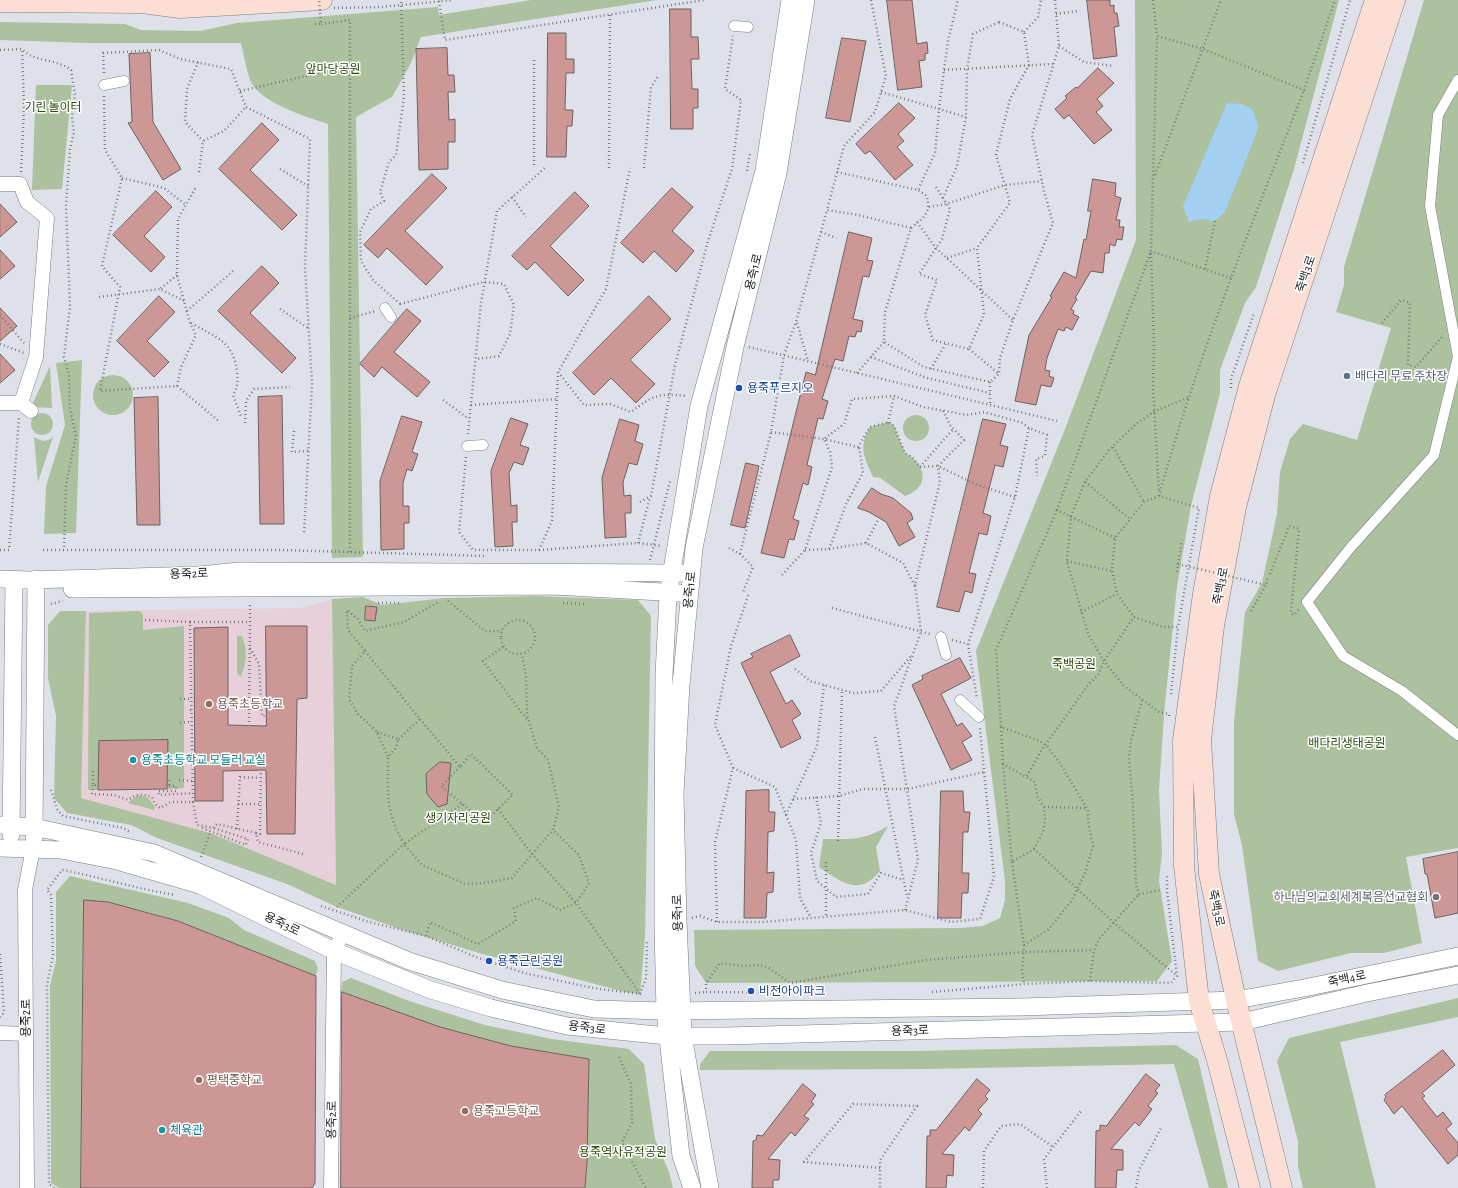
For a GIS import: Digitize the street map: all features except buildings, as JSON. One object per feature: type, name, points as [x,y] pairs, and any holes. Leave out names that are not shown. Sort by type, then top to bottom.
[{"type":"main road","points":[[0,2],[142,3],[180,8],[320,0]]},
{"type":"main road","name":"죽백3로","points":[[1250,1188],[1199,1001],[1184,866],[1183,740],[1203,594],[1220,496],[1249,386],[1375,0]]},
{"type":"main road","name":"죽백3로","points":[[1282,1188],[1236,1000],[1209,874],[1201,740],[1214,626],[1236,507],[1265,395],[1395,0]]},
{"type":"street","points":[[692,1188],[681,1156],[675,1036],[665,1011],[663,928],[664,675],[669,592],[699,406],[764,172],[790,0]]},
{"type":"street","name":"용죽1로","points":[[710,1188],[675,1036],[682,1011],[675,794],[680,685],[694,548],[735,347],[778,173],[806,0]]},
{"type":"street","points":[[734,26],[748,28]]},
{"type":"street","points":[[1458,80],[1438,115],[1430,206],[1458,357],[1434,455],[1350,547],[1306,602],[1343,656],[1402,692],[1458,735]]},
{"type":"street","points":[[104,85],[124,81]]},
{"type":"street","points":[[0,184],[20,184],[27,202],[47,218],[36,357],[26,407],[0,403]]},
{"type":"street","points":[[467,446],[483,445]]},
{"type":"street","name":"용죽2로","points":[[19,584],[200,575],[238,571],[350,573],[692,573]]},
{"type":"street","points":[[19,584],[553,586],[690,594]]},
{"type":"street","points":[[6,848],[19,584]]},
{"type":"street","points":[[19,584],[34,848]]},
{"type":"street","points":[[941,637],[946,655]]},
{"type":"street","points":[[960,700],[979,717]]},
{"type":"street","name":"죽백4로","points":[[6,825],[34,827],[154,853],[409,961],[502,990],[594,1009],[682,1011],[1022,1006],[1236,1000],[1304,988],[1458,956]]},
{"type":"street","name":"용죽3로","points":[[6,848],[61,850],[117,861],[200,885],[334,951],[431,990],[491,1008],[567,1026],[675,1036],[726,1036],[1206,1024]]},
{"type":"street","name":"용죽2로","points":[[26,1188],[25,890],[34,848]]},
{"type":"street","name":"용죽2로","points":[[331,1188],[334,951],[342,933]]},
{"type":"street","name":"죽백4로","points":[[1206,1024],[1242,1022],[1367,993],[1458,975]]},
{"type":"street","points":[[0,1033],[26,1034]]},
{"type":"path","points":[[320,0],[321,24]]},
{"type":"path","points":[[400,304],[373,280],[361,261],[360,232],[371,209],[384,201],[380,192],[389,162],[396,155],[404,97],[401,0]]},
{"type":"path","points":[[438,0],[445,40],[704,0]]},
{"type":"path","points":[[740,554],[772,432],[784,355],[796,322],[844,146],[875,112],[886,76],[871,0]]},
{"type":"path","points":[[918,190],[935,153],[944,70],[958,0]]},
{"type":"path","points":[[1024,32],[1038,17],[1041,0]]},
{"type":"path","points":[[990,405],[990,382],[999,374],[1000,358],[1013,320],[1053,223],[1032,135],[1058,46],[1055,0]]},
{"type":"path","points":[[1153,0],[1157,36],[1151,251],[1154,344],[1153,386],[1159,496]]},
{"type":"path","points":[[1154,177],[1204,49],[1221,0]]},
{"type":"path","points":[[1159,496],[1174,440],[1231,278],[1304,90],[1335,0]]},
{"type":"path","points":[[1056,14],[1078,11]]},
{"type":"path","points":[[609,168],[610,15]]},
{"type":"path","points":[[315,24],[350,20],[350,552]]},
{"type":"path","points":[[943,198],[957,166],[966,117],[967,69],[973,34],[999,22],[1024,32]]},
{"type":"path","points":[[638,543],[651,496],[675,364],[708,241],[732,169],[740,100],[725,89],[734,26]]},
{"type":"path","points":[[947,258],[977,248],[1010,202],[996,155],[1010,99],[1029,65],[1024,32]]},
{"type":"path","points":[[1157,36],[1204,49],[1304,90]]},
{"type":"path","points":[[1058,46],[1084,62],[1113,66]]},
{"type":"path","points":[[0,50],[22,49]]},
{"type":"path","points":[[22,49],[27,55],[62,63],[71,70],[74,95],[72,117],[74,132],[69,162],[66,224],[70,306],[64,357],[69,374],[70,410],[76,436],[66,485],[64,550]]},
{"type":"path","points":[[20,184],[24,108],[22,49]]},
{"type":"path","points":[[220,422],[177,386],[100,391],[120,287],[102,266],[122,178],[105,150],[104,53],[159,50],[180,59],[231,69],[246,107],[310,139],[305,267],[312,384],[304,535]]},
{"type":"path","points":[[534,60],[534,166]]},
{"type":"path","points":[[198,62],[188,89],[185,122],[203,140]]},
{"type":"path","points":[[944,70],[1053,64]]},
{"type":"path","points":[[240,92],[350,66]]},
{"type":"path","points":[[644,168],[651,87],[659,75]]},
{"type":"path","points":[[881,92],[966,117]]},
{"type":"path","points":[[203,140],[224,131],[246,107]]},
{"type":"path","points":[[198,172],[203,140]]},
{"type":"path","points":[[746,176],[751,146]]},
{"type":"path","points":[[546,167],[496,211],[484,282],[459,532],[473,550],[539,550],[638,543],[668,546]]},
{"type":"path","points":[[280,168],[308,186]]},
{"type":"path","points":[[539,550],[552,522],[558,372],[606,289],[630,168]]},
{"type":"path","points":[[837,172],[918,190],[927,196],[929,207],[925,216],[911,228],[885,312],[884,342],[857,373]]},
{"type":"path","points":[[122,178],[164,188],[186,205]]},
{"type":"path","points":[[929,207],[946,204],[1005,185],[1042,181]]},
{"type":"path","points":[[177,386],[181,367],[196,335],[190,323],[178,275],[178,219],[196,187]]},
{"type":"path","points":[[936,187],[950,210],[942,239],[919,274],[937,280],[925,315],[933,340],[969,349],[999,374]]},
{"type":"path","points":[[512,197],[526,217]]},
{"type":"path","points":[[827,210],[858,215],[911,228]]},
{"type":"path","points":[[1205,269],[1215,221]]},
{"type":"path","points":[[917,222],[936,248],[1013,320]]},
{"type":"path","points":[[821,232],[836,238]]},
{"type":"path","points":[[969,349],[984,314],[977,248]]},
{"type":"path","points":[[1151,251],[1231,278]]},
{"type":"path","points":[[1024,984],[1022,970],[1024,945],[1012,862],[1003,764],[1002,727],[996,650],[1057,510],[1151,251]]},
{"type":"path","points":[[187,311],[233,271]]},
{"type":"path","points":[[99,297],[160,289],[178,275]]},
{"type":"path","points":[[350,318],[388,312],[400,304],[484,282],[504,284],[514,305],[510,334],[499,356],[476,359]]},
{"type":"path","points":[[160,289],[184,301]]},
{"type":"path","points":[[1382,323],[1401,300],[1410,303],[1408,365],[1416,367],[1452,326]]},
{"type":"path","points":[[280,309],[308,328]]},
{"type":"path","points":[[0,315],[36,357]]},
{"type":"path","points":[[796,322],[808,361]]},
{"type":"path","points":[[190,323],[225,342],[235,358],[238,386],[233,395],[241,416]]},
{"type":"path","points":[[884,342],[931,369],[990,382]]},
{"type":"path","points":[[931,369],[946,343]]},
{"type":"path","points":[[0,344],[36,357]]},
{"type":"path","points":[[735,347],[750,347],[1057,421]]},
{"type":"path","points":[[871,357],[927,378],[990,393]]},
{"type":"path","points":[[558,372],[584,405],[610,404],[632,412],[652,397],[670,394],[691,396]]},
{"type":"path","points":[[245,424],[246,401],[254,389],[290,387]]},
{"type":"path","points":[[824,439],[844,424],[852,399],[894,396],[923,407],[967,415],[984,412],[1023,423],[1029,428],[1047,435],[1045,456],[1036,459],[1037,476]]},
{"type":"path","points":[[889,422],[894,396]]},
{"type":"path","points":[[1164,714],[1124,686],[1104,661],[1088,634],[1067,561],[1071,516],[1085,482],[1113,447],[1136,424],[1155,411],[1190,397]]},
{"type":"path","points":[[471,405],[557,399]]},
{"type":"path","points":[[443,400],[470,419]]},
{"type":"path","points":[[0,550],[9,550],[26,407]]},
{"type":"path","points":[[938,466],[964,440],[954,428],[943,410]]},
{"type":"path","points":[[829,549],[848,502],[862,473],[858,447],[870,426],[889,422]]},
{"type":"path","points":[[889,422],[894,426],[905,453],[912,457],[920,467]]},
{"type":"path","points":[[920,467],[954,428]]},
{"type":"path","points":[[678,921],[700,916],[717,922],[763,922],[905,910],[951,922],[980,919],[994,877],[979,717],[968,644],[1015,497],[1029,428]]},
{"type":"path","points":[[294,431],[292,452],[308,451]]},
{"type":"path","points":[[772,432],[824,439],[858,447]]},
{"type":"path","points":[[782,575],[805,550],[832,467],[830,452],[824,439]]},
{"type":"path","points":[[1113,447],[1144,502]]},
{"type":"path","points":[[920,467],[938,466],[975,484],[1015,497]]},
{"type":"path","points":[[905,910],[918,860],[894,706],[921,632],[915,585],[940,482],[938,466]]},
{"type":"path","points":[[643,560],[650,560],[671,478]]},
{"type":"path","points":[[1085,482],[1129,518]]},
{"type":"path","points":[[640,502],[651,496]]},
{"type":"path","points":[[1171,698],[1178,626],[1199,508],[1159,496],[1144,502],[1129,518],[1115,538],[1112,571],[1117,594],[1134,617],[1163,627],[1178,626]]},
{"type":"path","points":[[1057,510],[1115,538]]},
{"type":"path","points":[[866,543],[879,518]]},
{"type":"path","points":[[1270,574],[1289,526],[1299,528],[1291,613],[1294,615]]},
{"type":"path","points":[[1177,572],[1182,540]]},
{"type":"path","points":[[805,550],[829,549],[866,543],[903,563],[915,585]]},
{"type":"path","points":[[729,548],[740,554],[753,567],[743,592]]},
{"type":"path","points":[[43,550],[281,550],[492,556]]},
{"type":"path","points":[[1067,561],[1112,571]]},
{"type":"path","points":[[1178,564],[1266,585]]},
{"type":"path","points":[[1251,611],[1266,585],[1268,578]]},
{"type":"path","points":[[717,922],[715,842],[733,768],[715,725],[731,646],[748,593]]},
{"type":"path","points":[[1081,612],[1117,594]]},
{"type":"path","points":[[452,598],[445,598],[404,622],[365,630],[358,619],[347,610],[348,630],[460,767]]},
{"type":"path","points":[[445,598],[485,631],[502,631]]},
{"type":"path","points":[[47,609],[52,603],[69,599]]},
{"type":"path","points":[[431,600],[438,599]]},
{"type":"path","points":[[249,726],[249,602],[256,602]]},
{"type":"path","points":[[557,602],[585,604]]},
{"type":"path","points":[[373,603],[388,605],[402,603]]},
{"type":"path","points":[[832,608],[968,644]]},
{"type":"path","points":[[1027,776],[1045,745],[1088,685],[1098,675],[1104,661],[1134,617]]},
{"type":"path","points":[[145,620],[250,622]]},
{"type":"path","points":[[514,620],[526,621],[534,630],[535,642],[528,652],[522,654],[512,654],[503,647],[501,636],[502,631],[504,626],[514,620]]},
{"type":"path","points":[[190,622],[190,722],[192,781],[193,802],[197,826],[248,839],[246,845],[212,830]]},
{"type":"path","points":[[503,647],[483,661],[529,722]]},
{"type":"path","points":[[250,648],[259,664],[262,716],[266,716]]},
{"type":"path","points":[[365,651],[352,666],[349,699],[358,714],[377,732],[388,757],[388,803],[391,818],[404,844],[422,865],[465,884],[485,883],[512,878],[553,830],[559,807],[554,780],[548,760],[537,748],[527,715],[526,677],[522,654]]},
{"type":"path","points":[[795,669],[810,681],[852,693],[880,691],[913,654]]},
{"type":"path","points":[[786,815],[817,746],[824,685]]},
{"type":"path","points":[[838,841],[842,690]]},
{"type":"path","points":[[180,699],[190,699]]},
{"type":"path","points":[[1139,894],[1136,886],[1133,806],[1129,758],[1131,741],[1142,700]]},
{"type":"path","points":[[1169,714],[1170,706]]},
{"type":"path","points":[[190,710],[195,710]]},
{"type":"path","points":[[388,757],[396,748],[398,739],[420,719]]},
{"type":"path","points":[[180,722],[190,722]]},
{"type":"path","points":[[1002,727],[1045,745],[1061,765],[1087,808],[1093,846],[1085,874],[1072,900],[1049,929],[1024,945]]},
{"type":"path","points":[[377,732],[398,739]]},
{"type":"path","points":[[875,737],[884,789],[908,899]]},
{"type":"path","points":[[471,754],[513,795],[484,822],[462,804],[441,786],[471,754]]},
{"type":"path","points":[[1003,764],[1027,776],[1035,782],[1037,796],[1044,806],[1043,832],[1034,849],[1012,862]]},
{"type":"path","points":[[733,768],[775,787],[796,840],[800,898],[811,918]]},
{"type":"path","points":[[204,861],[200,859],[212,830],[217,824],[260,834],[261,770]]},
{"type":"path","points":[[93,771],[92,794],[114,795],[128,800],[135,795],[143,794],[152,797],[155,804],[160,808],[171,802],[193,802]]},
{"type":"path","points":[[793,799],[839,796],[863,789],[908,789],[984,772]]},
{"type":"path","points":[[237,829],[240,777],[260,778]]},
{"type":"path","points":[[168,780],[169,786],[176,786],[176,791],[158,791],[158,794],[193,793]]},
{"type":"path","points":[[179,780],[192,781]]},
{"type":"path","points":[[93,785],[98,785]]},
{"type":"path","points":[[50,787],[57,809],[64,816],[123,828],[136,835]]},
{"type":"path","points":[[816,798],[821,823],[811,853],[817,881],[836,897],[868,894],[881,873],[903,880]]},
{"type":"path","points":[[238,804],[260,804]]},
{"type":"path","points":[[338,907],[404,844],[462,804]]},
{"type":"path","points":[[1044,806],[1087,808]]},
{"type":"path","points":[[498,809],[532,854],[576,903],[640,994]]},
{"type":"path","points":[[426,936],[430,922],[478,944],[516,921],[514,908],[537,898],[560,910],[576,903],[589,883],[579,855],[553,830]]},
{"type":"path","points":[[256,833],[258,842],[303,854]]},
{"type":"path","points":[[926,992],[1024,984],[1090,981],[1171,983],[1177,976],[1113,922],[1034,849]]},
{"type":"path","points":[[826,862],[824,887],[826,916]]},
{"type":"path","points":[[54,1188],[50,1184],[47,985],[53,956],[51,895],[47,890],[62,870],[102,877],[146,890],[180,896]]},
{"type":"path","points":[[1090,981],[1094,950],[1099,939],[1139,894],[1161,890]]},
{"type":"path","points":[[318,905],[369,922],[426,936],[476,957],[524,973],[593,988],[640,994]]},
{"type":"path","points":[[640,994],[646,978],[647,939]]},
{"type":"path","points":[[826,993],[706,992],[706,984],[720,963],[743,966],[760,965],[769,968],[790,983],[926,960],[1024,952],[1094,950]]},
{"type":"path","points":[[0,954],[4,1013],[0,1016]]},
{"type":"path","points":[[619,1057],[631,1084],[632,1123],[622,1142],[646,1188]]},
{"type":"path","points":[[880,1168],[804,1162],[853,1104],[917,1106],[880,1160],[880,1168],[880,1188]]},
{"type":"path","points":[[1047,1188],[1044,1159],[1081,1111]]},
{"type":"path","points":[[984,1188],[984,1151],[1001,1126],[1020,1124],[1053,1147]]},
{"type":"path","points":[[1136,1188],[1139,1170],[1162,1126]]},
{"type":"shaded area","name":"용죽초등학교","points":[[332,599],[336,885],[210,833],[81,798],[86,611],[302,608]]},
{"type":"green space","name":"앞마당공원","points":[[531,0],[657,0],[421,37],[411,63],[392,97],[356,117],[363,557],[332,558],[328,124],[274,103],[256,90],[251,82],[246,68],[241,43],[89,43],[0,40],[0,22],[125,24],[141,30],[200,31],[237,23],[438,7],[439,15]]},
{"type":"green space","name":"죽백공원","points":[[1135,0],[1339,0],[1294,169],[1256,287],[1245,303],[1220,370],[1220,393],[1191,506],[1177,586],[1164,714],[1159,791],[1162,853],[1159,881],[1172,961],[1157,981],[706,983],[695,966],[694,930],[960,928],[983,926],[1000,918],[1005,900],[1005,881],[976,651],[1067,424],[1136,240]]},
{"type":"green space","name":"배다리생태공원","points":[[1424,0],[1458,0],[1458,848],[1406,857],[1422,943],[1384,953],[1351,953],[1278,971],[1258,961],[1242,845],[1234,814],[1234,722],[1245,612],[1262,583],[1277,514],[1280,472],[1290,439],[1303,424],[1357,440],[1391,328],[1336,312],[1344,285],[1344,267]]},
{"type":"green space","name":"기린 놀이터","points":[[36,85],[72,85],[62,189],[32,190]]},
{"type":"green space","points":[[82,360],[76,533],[44,534],[46,486],[65,425],[56,363]]},
{"type":"green space","points":[[50,366],[52,408],[31,407]]},
{"type":"green space","points":[[113,375],[121,377],[127,381],[131,387],[133,395],[131,403],[127,409],[121,413],[113,415],[105,413],[99,409],[95,403],[93,395],[95,387],[99,381],[105,377]]},
{"type":"green space","points":[[42,413],[50,416],[53,424],[50,432],[42,435],[34,432],[31,424],[34,416]]},
{"type":"green space","points":[[916,415],[925,419],[929,428],[925,437],[916,441],[907,437],[903,428],[907,419]]},
{"type":"green space","points":[[889,422],[894,426],[905,453],[918,463],[923,475],[919,487],[905,496],[880,478],[873,477],[865,457],[863,446],[864,440],[870,427]]},
{"type":"green space","points":[[34,437],[44,441],[53,437],[38,482]]},
{"type":"green space","name":"생기자리공원","points":[[535,596],[638,600],[651,616],[645,937],[640,994],[625,992],[479,953],[400,929],[337,907],[287,884],[157,838],[131,825],[67,813],[54,798],[56,716],[48,678],[48,625],[60,611],[86,611],[81,798],[210,833],[336,885],[332,599],[363,597],[382,605],[445,598]]},
{"type":"green space","points":[[139,611],[143,614],[143,630],[184,626],[184,788],[167,789],[168,740],[99,741],[98,790],[88,790],[89,613]]},
{"type":"green space","points":[[237,636],[242,636],[246,651],[241,677],[237,673]]},
{"type":"green space","points":[[136,796],[148,798],[155,808],[154,810],[128,803]]},
{"type":"green space","points":[[888,826],[876,847],[880,871],[872,879],[857,885],[850,884],[842,882],[819,867],[823,839],[849,839],[864,837]]},
{"type":"green space","points":[[70,876],[188,903],[229,918],[244,930],[315,961],[318,968],[316,976],[287,966],[174,920],[144,911],[84,901],[81,1188],[59,1188],[51,1183],[50,985],[56,961],[56,892]]},
{"type":"green space","name":"용죽역사유적공원","points":[[351,978],[409,1001],[485,1025],[552,1039],[629,1049],[644,1064],[655,1139],[669,1172],[673,1188],[585,1188],[589,1059],[511,1046],[440,1027],[341,992],[342,982]]},
{"type":"green space","points":[[1458,998],[1458,1017],[1340,1042],[1376,1188],[1303,1188],[1298,1167],[1298,1141],[1277,1061],[1289,1038]]},
{"type":"green space","points":[[1176,1045],[1198,1059],[1228,1188],[1209,1188],[1174,1064],[926,1069],[700,1070],[700,1064],[710,1051],[914,1051]]},
{"type":"water","points":[[1227,103],[1241,104],[1252,109],[1258,125],[1256,135],[1225,212],[1215,221],[1202,219],[1189,222],[1183,206]]},
{"type":"place","name":"배다리 무료 주차장","points":[[1347,376]]},
{"type":"place","name":"용죽푸르지오","points":[[739,388]]},
{"type":"place","name":"용죽초등학교","points":[[209,704]]},
{"type":"place","name":"용죽초등학교 모듈러 교실","points":[[133,760]]},
{"type":"place","name":"하나님의교회세계복음선교협회","points":[[1436,897]]},
{"type":"place","name":"용죽근린공원","points":[[489,961]]},
{"type":"place","name":"비전아이파크","points":[[751,991]]},
{"type":"place","name":"평택중학교","points":[[199,1080]]},
{"type":"place","name":"용죽고등학교","points":[[465,1111]]},
{"type":"place","name":"체육관","points":[[162,1130]]}]
